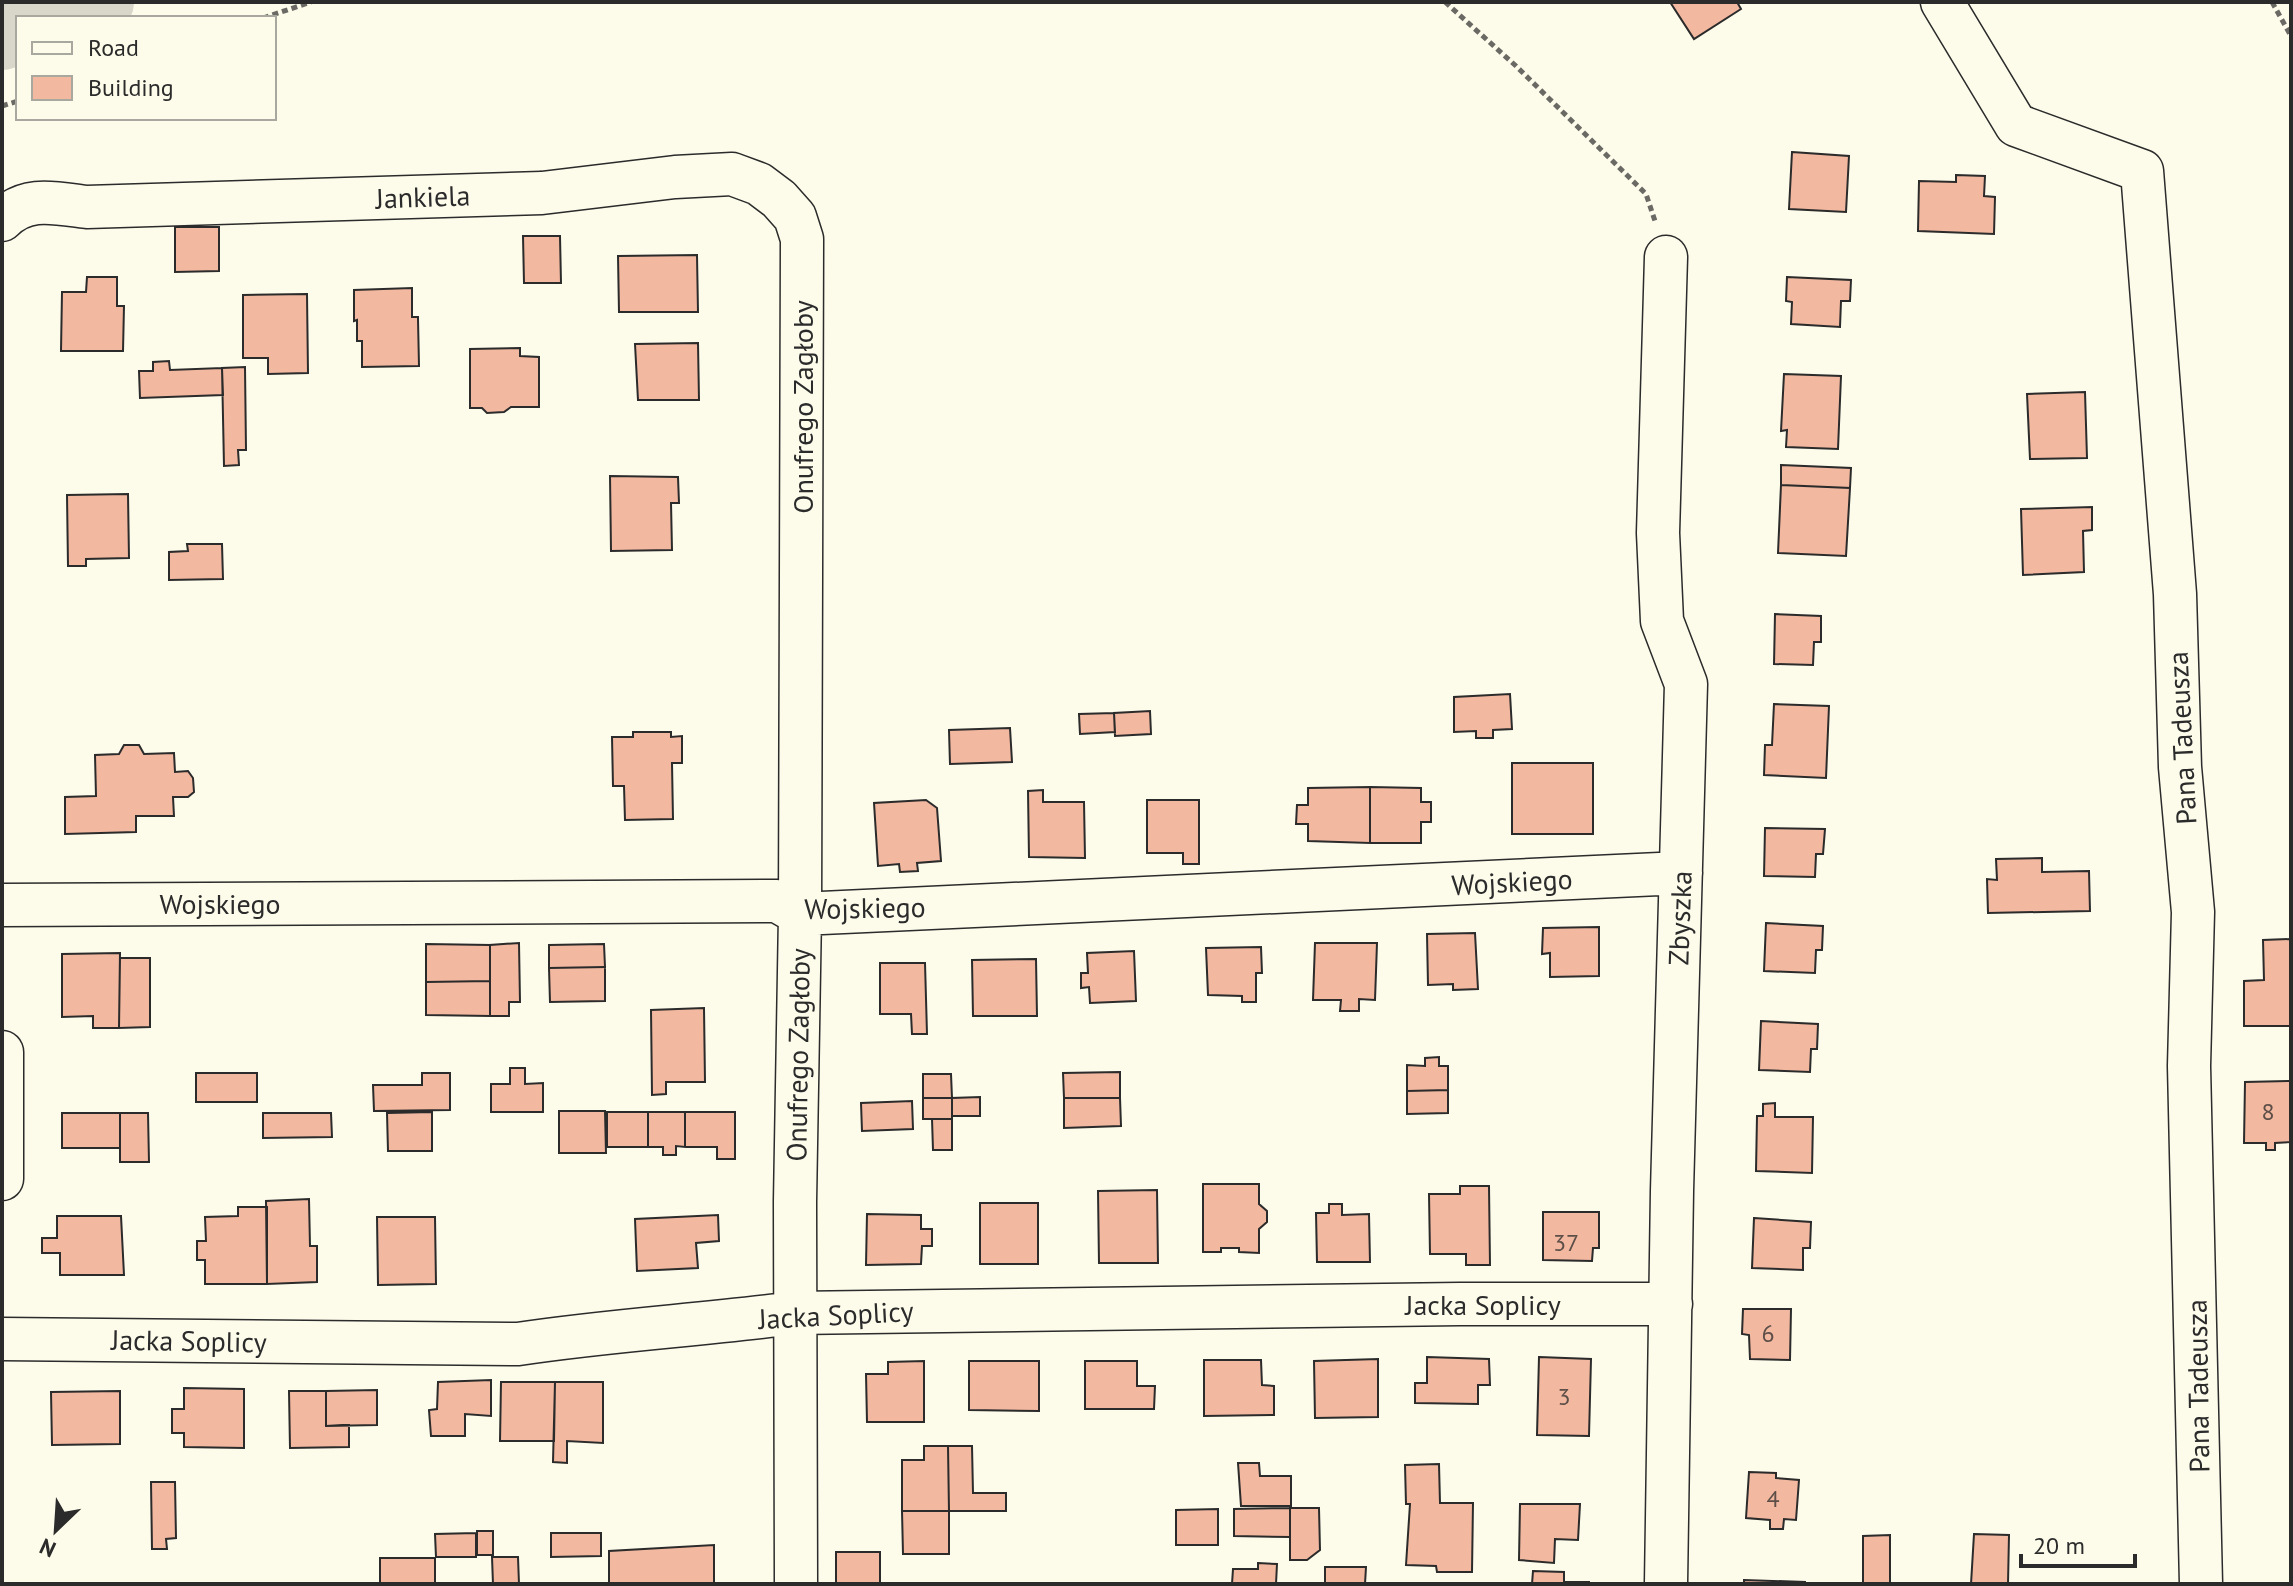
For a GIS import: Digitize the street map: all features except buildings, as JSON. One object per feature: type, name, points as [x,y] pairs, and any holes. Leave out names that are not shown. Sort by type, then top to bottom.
[{"type":"street","name":"Pana Tadeusza","points":[[1942,2],[2016,125],[2142,171],[2175,594],[2180,767],[2193,912],[2189,1066],[2201,1584]]},
{"type":"street","name":"Jankiela","points":[[8,214],[36,201],[87,207],[542,193],[675,177],[732,174],[759,184],[779,199],[795,217],[802,239]]},
{"type":"street","name":"Onufrego Zagłoby","points":[[796,1584],[794,1313],[800,914],[802,239]]},
{"type":"street","name":"Zbyszka","points":[[1666,257],[1658,533],[1662,621],[1686,684],[1666,1584]]},
{"type":"street","name":"Wojskiego","points":[[2,905],[777,901],[800,914],[1681,873]]},
{"type":"street","points":[[2,1052],[2,1179]]},
{"type":"street","name":"Jacka Soplicy","points":[[2,1339],[518,1344],[584,1333],[794,1313],[1671,1304]]},
{"type":"path","points":[[269,16],[311,2]]},
{"type":"path","points":[[1445,2],[1516,66],[1646,194],[1666,257]]},
{"type":"path","points":[[2272,2],[2291,36]]},
{"type":"waterway","points":[[59,16],[100,2]]},
{"type":"waterway","points":[[2,36],[16,31]]}]
